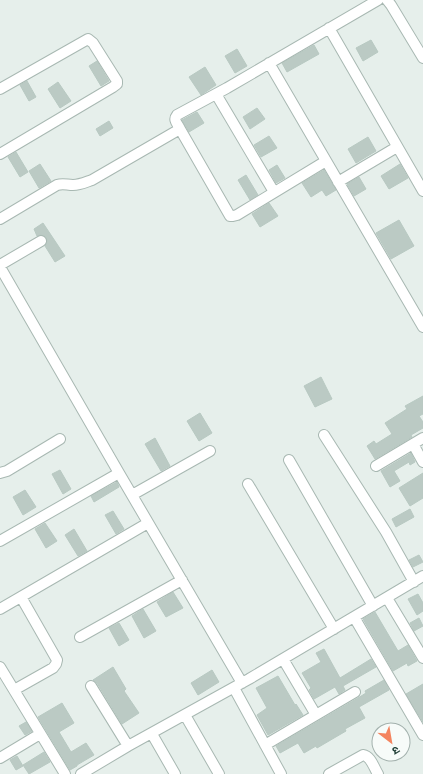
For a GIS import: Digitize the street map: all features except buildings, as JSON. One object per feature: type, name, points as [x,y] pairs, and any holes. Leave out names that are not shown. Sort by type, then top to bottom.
[{"type":"street","points":[[326,161],[237,215],[230,216],[175,120],[177,115],[269,64],[378,0]]},
{"type":"street","points":[[387,0],[423,58]]},
{"type":"street","points":[[329,28],[423,191]]},
{"type":"street","points":[[0,90],[88,39],[91,40],[117,82],[117,84],[113,87],[0,154]]},
{"type":"street","points":[[269,64],[423,327]]},
{"type":"street","points":[[216,94],[274,192]]},
{"type":"street","points":[[0,219],[57,185],[63,183],[74,185],[82,184],[92,180],[180,128]]},
{"type":"street","points":[[338,182],[397,147]]},
{"type":"street","points":[[41,241],[0,266],[182,580],[238,685],[265,745],[281,774]]},
{"type":"street","points":[[324,435],[386,532],[414,582]]},
{"type":"street","points":[[376,466],[423,438]]},
{"type":"street","points":[[0,473],[7,471],[60,439]]},
{"type":"street","points":[[413,444],[423,462]]},
{"type":"street","points":[[132,495],[210,451]]},
{"type":"street","points":[[289,460],[373,606]]},
{"type":"street","points":[[0,541],[119,473]]},
{"type":"street","points":[[248,484],[334,629]]},
{"type":"street","points":[[0,609],[148,523]]},
{"type":"street","points":[[81,774],[238,685],[423,576]]},
{"type":"street","points":[[80,637],[182,580]]},
{"type":"street","points":[[14,690],[53,668],[57,660],[21,597]]},
{"type":"street","points":[[387,598],[423,658]]},
{"type":"street","points":[[354,617],[423,735]]},
{"type":"street","points":[[282,659],[316,716]]},
{"type":"street","points":[[0,667],[65,774]]},
{"type":"street","points":[[91,686],[128,746]]},
{"type":"street","points":[[265,745],[355,692]]},
{"type":"street","points":[[185,715],[219,774]]},
{"type":"street","points":[[0,758],[40,734]]},
{"type":"street","points":[[152,734],[175,774]]},
{"type":"street","points":[[329,774],[363,755],[366,755],[369,758],[378,774]]}]
